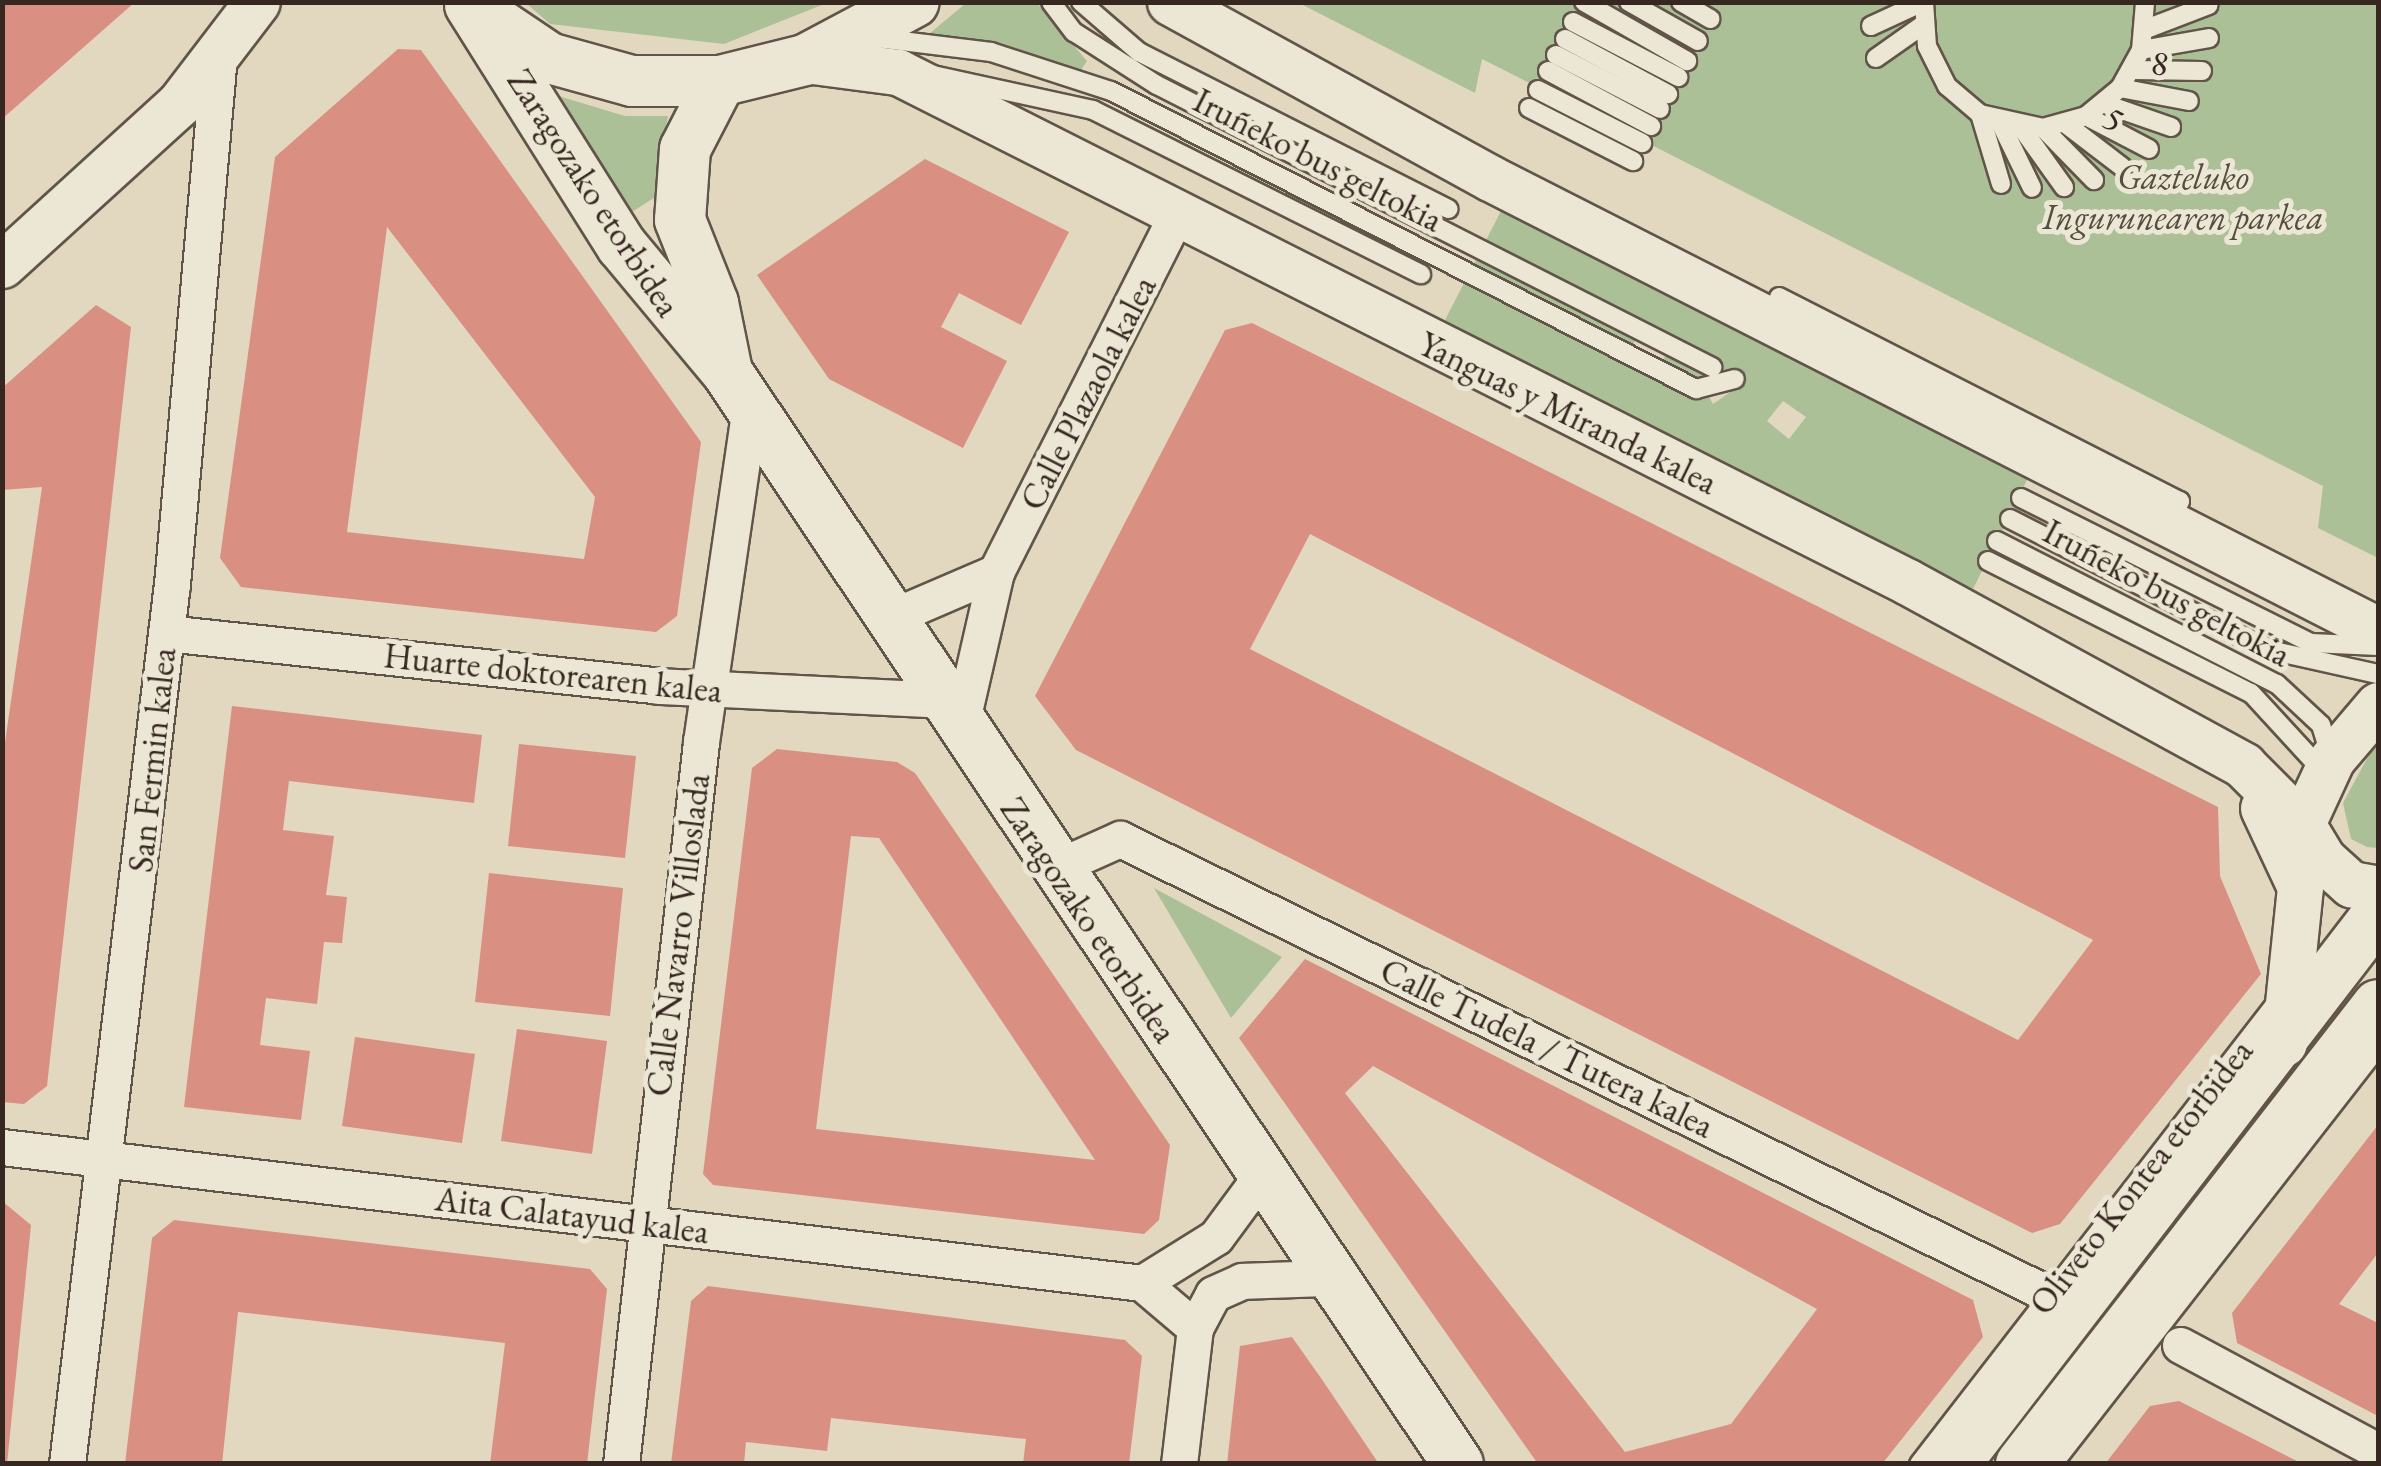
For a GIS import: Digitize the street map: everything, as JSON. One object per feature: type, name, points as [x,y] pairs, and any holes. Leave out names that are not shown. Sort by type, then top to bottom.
[{"type":"main road","points":[[469,4],[549,58],[632,81],[720,81],[805,60],[914,2]]},
{"type":"main road","name":"Zaragozako etorbidea","points":[[469,4],[622,246],[738,390],[950,715],[1057,867],[1458,1464]]},
{"type":"main road","name":"Zaragozako etorbidea","points":[[720,81],[686,149],[680,220],[713,304],[738,390]]},
{"type":"main road","name":"Oliveto Kontea etorbidea","points":[[1955,1464],[2284,1043],[2378,914]]},
{"type":"main road","points":[[2021,1464],[2378,1005]]},
{"type":"street","points":[[1170,2],[1490,178],[2378,630]]},
{"type":"street","points":[[2,265],[154,130],[257,5]]},
{"type":"street","name":"San Fermin kalea","points":[[68,1464],[110,1158],[166,633],[219,55]]},
{"type":"street","name":"Yanguas y Miranda kalea","points":[[805,60],[898,72],[1908,582],[2243,766],[2302,824],[2352,884],[2378,888]]},
{"type":"street","name":"Calle Plazaola kalea","points":[[950,715],[996,572],[1177,213]]},
{"type":"street","name":"Calle Navarro Villoslada","points":[[621,1464],[738,390]]},
{"type":"street","points":[[888,619],[996,572]]},
{"type":"street","name":"Huarte doktorearen kalea","points":[[166,633],[950,715]]},
{"type":"street","points":[[2302,824],[2328,767],[2378,705]]},
{"type":"street","points":[[2243,766],[2300,887],[2284,1043]]},
{"type":"street","name":"Calle Tudela / Tutera kalea","points":[[1057,867],[1120,838],[2036,1288]]},
{"type":"street","name":"Aita Calatayud kalea","points":[[2,1147],[1142,1283]]},
{"type":"street","points":[[1194,1328],[1142,1283],[1216,1237],[1261,1176]]},
{"type":"street","points":[[1179,1464],[1194,1328],[1213,1294],[1242,1282],[1330,1278]]},
{"type":"street","points":[[2180,1345],[2378,1450]]},
{"type":"lane","name":"Iruñeko bus geltokia","points":[[1050,2],[1074,32],[1157,85],[1712,367]]},
{"type":"lane","points":[[1081,2],[1138,52],[1448,209]]},
{"type":"lane","points":[[1584,2],[1669,93]]},
{"type":"lane","points":[[1629,2],[1698,40]]},
{"type":"lane","points":[[1681,2],[1710,19]]},
{"type":"lane","points":[[1872,26],[1924,2],[1923,24],[1947,86],[1980,114],[2022,127],[2044,128],[2086,116],[2120,88],[2141,50],[2148,4]]},
{"type":"lane","points":[[2146,28],[2209,5]]},
{"type":"lane","points":[[1876,58],[1923,24]]},
{"type":"lane","name":"Iruñeko bus geltokia","points":[[851,37],[991,52],[1111,91],[1696,388],[1735,379]]},
{"type":"lane","points":[[2141,50],[2209,38]]},
{"type":"lane","points":[[1669,93],[1560,47],[1669,93]]},
{"type":"lane","points":[[2133,70],[2202,71]]},
{"type":"lane","points":[[898,72],[982,79],[1093,110],[1421,274]]},
{"type":"lane","name":"8","points":[[2120,88],[2189,101]]},
{"type":"lane","points":[[1529,108],[1637,152],[1538,90]]},
{"type":"lane","points":[[2105,104],[2171,127]]},
{"type":"lane","points":[[1980,114],[2001,184]]},
{"type":"lane","points":[[2086,116],[2149,149]]},
{"type":"lane","points":[[2000,122],[2032,188]]},
{"type":"lane","name":"5","points":[[2066,124],[2122,167]]},
{"type":"lane","points":[[2022,127],[2064,186]]},
{"type":"lane","points":[[2044,128],[2094,180]]},
{"type":"lane","points":[[1764,324],[2167,529],[2180,501],[1779,297]]},
{"type":"lane","points":[[2021,498],[2311,643],[2378,646]]},
{"type":"lane","name":"Iruñeko bus geltokia","points":[[2010,518],[2266,649],[2378,674]]},
{"type":"lane","name":"Iruñeko bus geltokia","points":[[1997,542],[2277,684],[2321,725],[2328,767]]},
{"type":"lane","points":[[1988,560],[2251,694],[2328,767]]},
{"type":"lane","name":"Oliveto Kontea etorbidea","points":[[1919,1464],[2292,983],[2378,906]]},
{"type":"lane","points":[[2053,1464],[2378,1047]]},
{"type":"green space","points":[[526,3],[827,3],[724,44],[550,24]]},
{"type":"green space","points":[[966,3],[1037,3],[1087,61],[1079,73],[929,34]]},
{"type":"green space","name":"Gazteluko Ingurunearen parkea","points":[[1299,3],[2378,3],[2378,558],[2318,528],[2323,486],[1482,59],[1475,93]]},
{"type":"green space","points":[[545,92],[625,116],[668,116],[654,198],[627,215]]},
{"type":"green space","points":[[1502,209],[2029,476],[1973,589],[1444,322]],"holes":[[[1638,335],[1668,349],[1661,365],[1629,352]],[[1720,366],[1736,388],[1713,404],[1699,379]],[[1783,401],[1806,417],[1789,439],[1767,421]]]},
{"type":"green space","points":[[2378,738],[2378,848],[2351,839],[2343,803]]},
{"type":"green space","points":[[1154,888],[1282,957],[1231,1018]]},
{"type":"building","points":[[2,2],[135,2],[2,119]]},
{"type":"building","points":[[398,49],[421,50],[701,442],[677,616],[656,632],[241,587],[220,558],[275,157]],"holes":[[[387,227],[595,497],[584,559],[347,532]]]},
{"type":"building","points":[[925,159],[1069,232],[1021,325],[959,293],[941,327],[1007,361],[963,448],[829,379],[757,275]]},
{"type":"building","points":[[96,305],[131,327],[47,1086],[24,1104],[2,1102],[2,763],[42,487],[2,490],[2,388]]},
{"type":"building","points":[[1252,323],[2218,807],[2220,876],[2261,974],[2060,1224],[2032,1233],[1076,750],[1035,696],[1225,330]],"holes":[[[1310,534],[2093,940],[2018,1040],[1250,649]]]},
{"type":"building","points":[[232,706],[482,735],[474,803],[289,781],[283,830],[334,836],[326,895],[347,897],[342,943],[324,942],[317,1004],[266,998],[260,1045],[310,1051],[301,1120],[184,1107]]},
{"type":"building","points":[[519,744],[636,756],[625,858],[508,846]]},
{"type":"building","points":[[777,749],[897,762],[915,773],[1170,1145],[1159,1220],[1144,1234],[713,1185],[703,1174],[752,768]],"holes":[[[851,836],[879,838],[1095,1160],[816,1129]]]},
{"type":"building","points":[[489,873],[623,888],[610,1016],[475,1002]]},
{"type":"building","points":[[1305,959],[1973,1300],[1983,1337],[1882,1464],[1538,1464],[1239,1038]],"holes":[[[1373,1066],[1817,1309],[1731,1424],[1625,1452],[1345,1093]]]},
{"type":"building","points":[[517,1029],[607,1041],[592,1154],[501,1141]]},
{"type":"building","points":[[355,1037],[475,1054],[462,1143],[342,1126]]},
{"type":"building","points":[[2378,1125],[2378,1253],[2339,1304],[2378,1323],[2378,1416],[2237,1343],[2232,1313]]},
{"type":"building","points":[[2,1201],[31,1225],[7,1464],[2,1464]]},
{"type":"building","points":[[174,1220],[590,1269],[607,1289],[587,1464],[490,1464],[505,1343],[238,1312],[222,1464],[125,1464],[152,1238]]},
{"type":"building","points":[[708,1286],[1125,1340],[1142,1356],[1129,1464],[1023,1464],[1026,1439],[831,1418],[827,1451],[746,1442],[744,1464],[671,1464],[691,1301]]},
{"type":"building","points":[[1292,1337],[1379,1464],[1227,1464],[1240,1346]]},
{"type":"building","points":[[2179,1401],[2303,1464],[2105,1464],[2150,1406]]}]
